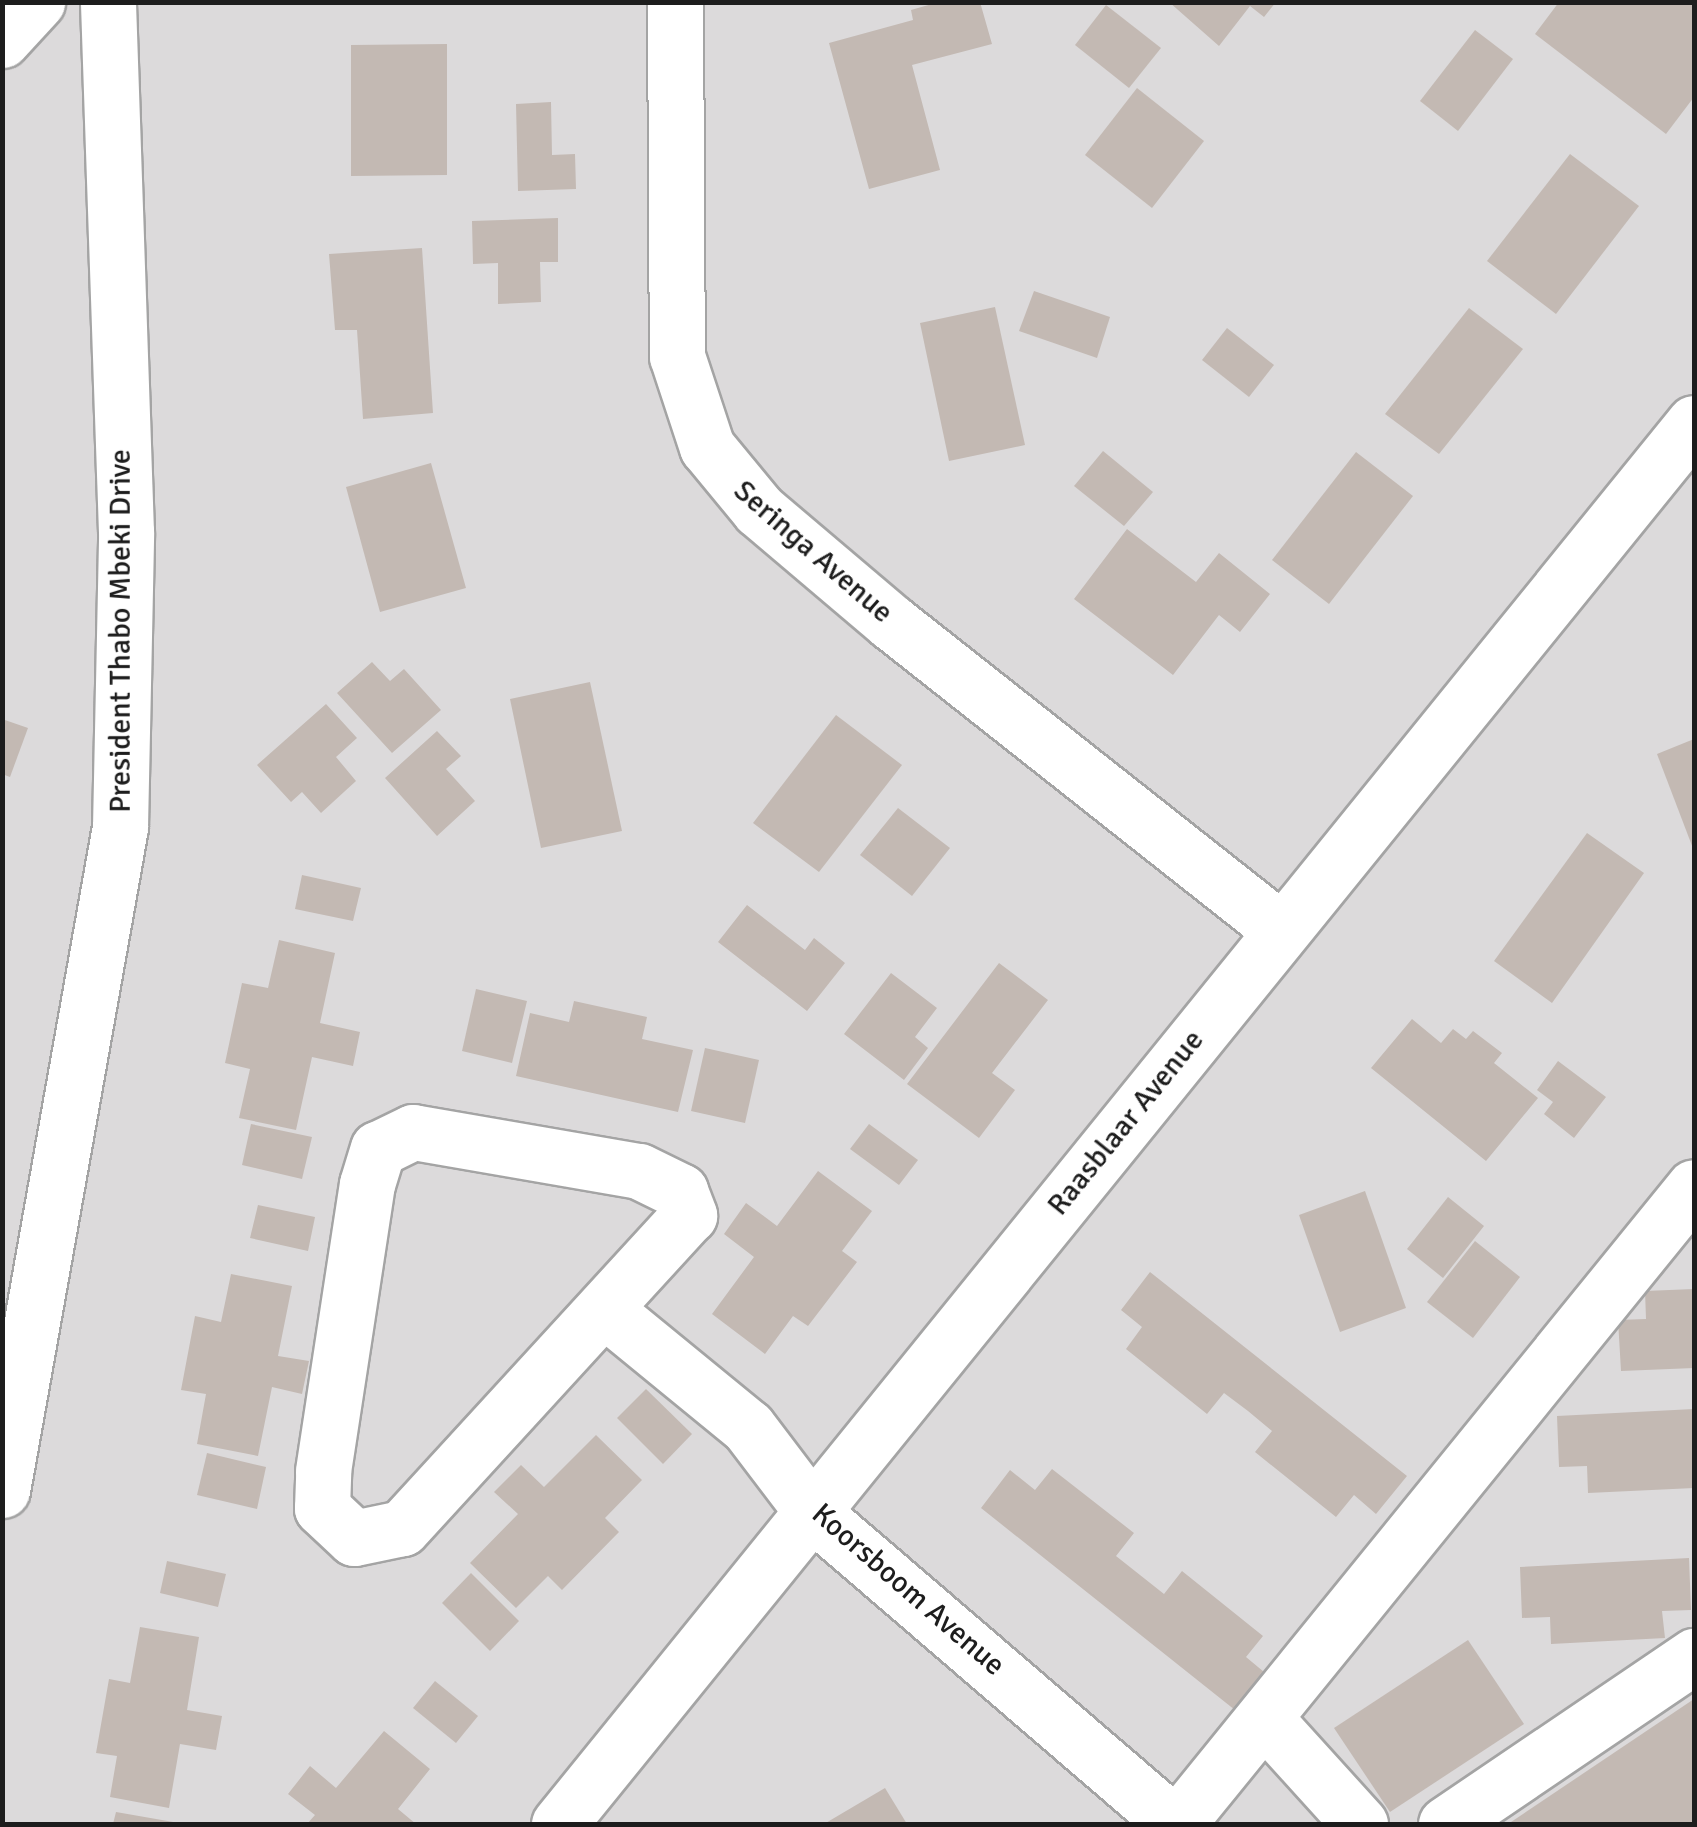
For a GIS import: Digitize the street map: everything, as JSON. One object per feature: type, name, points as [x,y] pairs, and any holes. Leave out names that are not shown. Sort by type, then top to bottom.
[{"type":"street","points":[[2,40],[37,2]]},
{"type":"street","name":"President Thabo Mbeki Drive","points":[[2,1490],[120,827],[126,532],[108,2]]},
{"type":"street","name":"Seringa Avenue","points":[[676,2],[677,356],[708,447],[759,510],[891,622],[1280,929]]},
{"type":"street","name":"Raasblaar Avenue","points":[[560,1824],[814,1514],[1280,929],[1694,423]]},
{"type":"street","points":[[414,1132],[639,1171],[680,1191],[688,1205],[683,1224],[605,1310],[402,1528],[354,1538],[322,1508],[367,1184],[378,1149],[395,1137],[414,1132]]},
{"type":"street","points":[[1175,1824],[1671,1244],[1694,1187]]},
{"type":"street","name":"Koorsboom Avenue","points":[[605,1310],[748,1427],[814,1514],[1175,1824]]},
{"type":"street","points":[[1446,1824],[1694,1656]]},
{"type":"street","points":[[1264,1718],[1360,1824]]},
{"type":"shaded area","points":[[3,3],[1694,3],[1694,1824],[3,1824]]},
{"type":"building","points":[[939,2],[980,2],[992,44],[912,65],[940,170],[869,189],[829,43],[913,20],[911,10]]},
{"type":"building","points":[[1169,2],[1276,2],[1264,17],[1250,6],[1219,46]]},
{"type":"building","points":[[1559,2],[1694,2],[1694,97],[1666,134],[1535,34]]},
{"type":"building","points":[[1106,5],[1161,48],[1129,88],[1075,45]]},
{"type":"building","points":[[1475,30],[1513,59],[1458,131],[1420,101]]},
{"type":"building","points":[[447,44],[447,175],[351,176],[351,45]]},
{"type":"building","points":[[1137,88],[1204,141],[1152,208],[1085,155]]},
{"type":"building","points":[[551,102],[552,155],[575,154],[576,189],[518,191],[516,104]]},
{"type":"building","points":[[1570,154],[1639,206],[1556,314],[1487,261]]},
{"type":"building","points":[[558,218],[558,262],[540,262],[541,302],[498,304],[498,263],[473,264],[472,221]]},
{"type":"building","points":[[422,248],[433,413],[363,419],[357,330],[335,330],[329,254]]},
{"type":"building","points":[[1034,291],[1110,317],[1097,358],[1019,331]]},
{"type":"building","points":[[995,307],[1025,445],[949,461],[920,323]]},
{"type":"building","points":[[1469,308],[1523,349],[1439,454],[1385,414]]},
{"type":"building","points":[[1227,328],[1274,365],[1249,397],[1202,360]]},
{"type":"building","points":[[1103,451],[1153,492],[1124,526],[1074,486]]},
{"type":"building","points":[[1356,452],[1413,496],[1329,604],[1272,560]]},
{"type":"building","points":[[431,463],[466,588],[380,612],[346,487]]},
{"type":"building","points":[[1127,529],[1196,582],[1219,553],[1270,594],[1240,632],[1219,615],[1173,675],[1074,599]]},
{"type":"building","points":[[372,662],[390,681],[404,669],[441,710],[392,753],[337,693]]},
{"type":"building","points":[[590,682],[622,831],[541,848],[510,699]]},
{"type":"building","points":[[326,704],[357,738],[336,757],[356,781],[321,813],[302,792],[291,802],[257,765]]},
{"type":"building","points":[[836,715],[902,765],[819,872],[753,823]]},
{"type":"building","points":[[2,719],[28,728],[10,777],[2,774]]},
{"type":"building","points":[[437,731],[461,756],[446,769],[475,801],[437,836],[385,778]]},
{"type":"building","points":[[1694,739],[1694,851],[1657,754]]},
{"type":"building","points":[[898,808],[950,848],[912,896],[860,855]]},
{"type":"building","points":[[1587,833],[1644,873],[1552,1003],[1494,961]]},
{"type":"building","points":[[302,875],[361,888],[353,921],[295,909]]},
{"type":"building","points":[[747,905],[805,950],[814,938],[845,963],[807,1011],[718,942]]},
{"type":"building","points":[[279,940],[335,953],[320,1023],[360,1032],[353,1066],[312,1057],[296,1130],[239,1118],[250,1069],[225,1063],[242,983],[268,988]]},
{"type":"building","points":[[999,963],[1048,1000],[992,1073],[1015,1090],[979,1138],[907,1084]]},
{"type":"building","points":[[891,973],[937,1008],[915,1037],[928,1048],[904,1080],[844,1034]]},
{"type":"building","points":[[476,989],[527,1001],[512,1063],[462,1051]]},
{"type":"building","points":[[574,1001],[647,1017],[642,1039],[693,1050],[678,1112],[516,1076],[530,1013],[569,1022]]},
{"type":"building","points":[[1412,1019],[1441,1043],[1453,1029],[1466,1039],[1473,1031],[1502,1053],[1494,1063],[1538,1098],[1486,1161],[1371,1068]]},
{"type":"building","points":[[705,1048],[759,1060],[745,1123],[691,1111]]},
{"type":"building","points":[[1558,1061],[1606,1097],[1574,1138],[1544,1114],[1553,1102],[1537,1090]]},
{"type":"building","points":[[251,1124],[312,1137],[302,1179],[242,1165]]},
{"type":"building","points":[[869,1124],[918,1160],[899,1185],[850,1149]]},
{"type":"building","points":[[818,1171],[872,1211],[842,1251],[857,1262],[808,1326],[793,1316],[765,1354],[712,1314],[754,1257],[724,1234],[746,1203],[777,1226]]},
{"type":"building","points":[[1365,1191],[1406,1308],[1340,1332],[1299,1215]]},
{"type":"building","points":[[1448,1197],[1484,1226],[1443,1278],[1407,1249]]},
{"type":"building","points":[[258,1205],[315,1217],[308,1251],[250,1238]]},
{"type":"building","points":[[1475,1241],[1520,1277],[1473,1338],[1427,1302]]},
{"type":"building","points":[[1150,1272],[1407,1476],[1376,1514],[1354,1495],[1336,1517],[1255,1452],[1272,1431],[1248,1411],[1224,1393],[1207,1414],[1126,1349],[1142,1327],[1121,1310]]},
{"type":"building","points":[[231,1274],[292,1286],[278,1356],[309,1361],[302,1394],[272,1387],[258,1456],[197,1444],[206,1394],[181,1390],[195,1316],[221,1322]]},
{"type":"building","points":[[1694,1289],[1694,1368],[1621,1371],[1618,1320],[1646,1319],[1645,1291]]},
{"type":"building","points":[[646,1389],[692,1434],[663,1464],[617,1418]]},
{"type":"building","points":[[1694,1409],[1694,1488],[1588,1493],[1587,1466],[1559,1467],[1557,1416]]},
{"type":"building","points":[[596,1435],[642,1480],[605,1518],[619,1532],[562,1590],[548,1576],[516,1608],[470,1563],[518,1514],[494,1492],[521,1465],[544,1487]]},
{"type":"building","points":[[207,1453],[266,1467],[257,1509],[197,1495]]},
{"type":"building","points":[[1052,1469],[1134,1533],[1116,1556],[1164,1594],[1182,1571],[1263,1636],[1246,1657],[1270,1677],[1240,1714],[981,1508],[1010,1470],[1035,1490]]},
{"type":"building","points":[[1689,1558],[1691,1610],[1662,1611],[1665,1638],[1551,1644],[1550,1617],[1522,1618],[1520,1567]]},
{"type":"building","points":[[167,1561],[226,1574],[218,1607],[160,1593]]},
{"type":"building","points":[[471,1573],[519,1621],[490,1651],[442,1603]]},
{"type":"building","points":[[140,1627],[199,1637],[187,1710],[222,1716],[216,1750],[180,1744],[169,1808],[110,1797],[117,1756],[96,1753],[109,1679],[130,1683]]},
{"type":"building","points":[[1468,1640],[1524,1724],[1390,1812],[1334,1728]]},
{"type":"building","points":[[435,1681],[478,1716],[456,1743],[413,1708]]},
{"type":"building","points":[[1694,1699],[1694,1824],[1508,1824]]},
{"type":"building","points":[[384,1731],[430,1769],[398,1809],[416,1824],[307,1824],[315,1815],[288,1794],[310,1766],[336,1788]]},
{"type":"building","points":[[885,1788],[907,1824],[824,1824]]},
{"type":"building","points":[[116,1812],[179,1823],[179,1824],[113,1824]]}]
